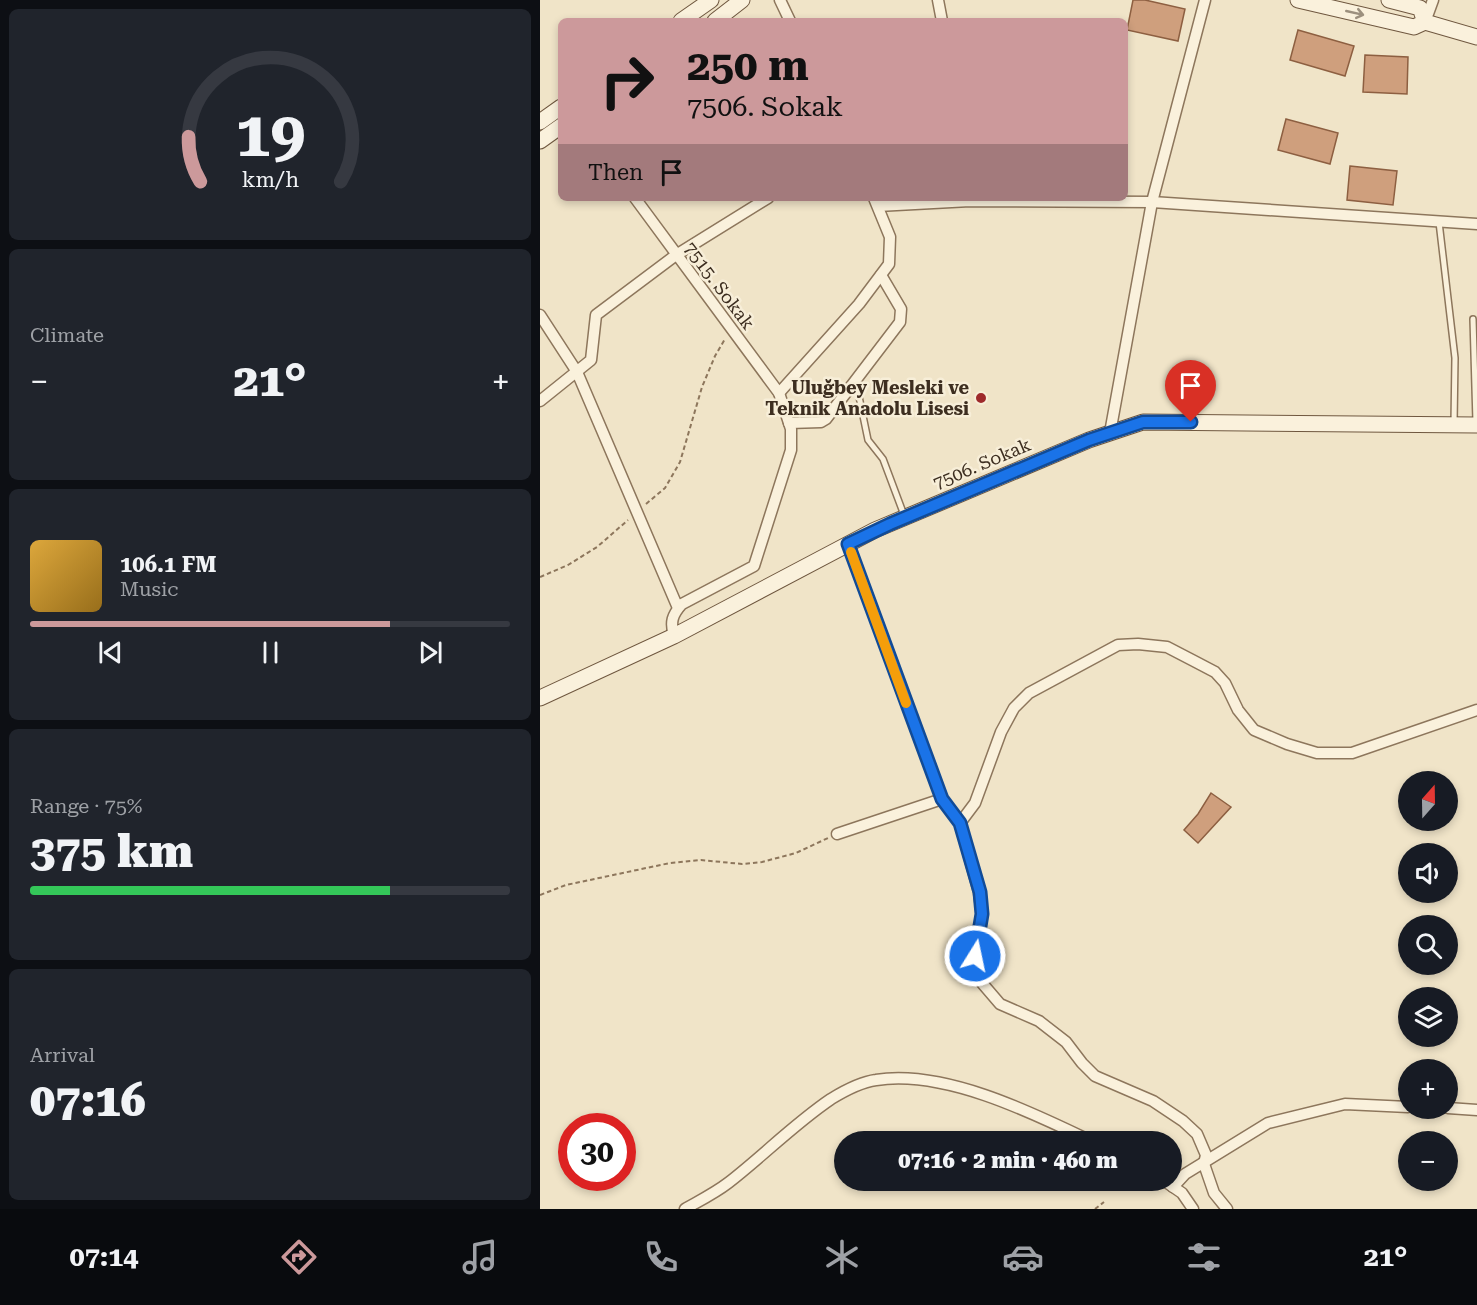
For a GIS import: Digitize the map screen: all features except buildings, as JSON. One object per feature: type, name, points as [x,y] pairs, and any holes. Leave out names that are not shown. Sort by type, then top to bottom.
[{"type":"street","points":[[685,18],[711,0]]},
{"type":"street","points":[[719,18],[742,0]]},
{"type":"street","points":[[780,0],[789,18]]},
{"type":"street","points":[[938,0],[941,18]]},
{"type":"street","points":[[1110,433],[1152,202],[1205,0]]},
{"type":"street","points":[[1298,0],[1414,27],[1425,22],[1477,37]]},
{"type":"street","points":[[1389,0],[1420,8],[1425,22]]},
{"type":"street","points":[[1425,22],[1433,0]]},
{"type":"street","points":[[540,122],[558,109]]},
{"type":"street","points":[[540,141],[558,128]]},
{"type":"street","name":"7515. Sokak","points":[[637,201],[779,393],[791,429],[791,450],[754,566],[678,608]]},
{"type":"street","points":[[540,401],[591,360],[596,315],[676,255],[763,201]]},
{"type":"street","points":[[779,393],[859,304],[889,264],[890,237],[876,202],[907,201]]},
{"type":"street","points":[[1106,201],[1152,202],[1477,224]]},
{"type":"street","points":[[789,423],[821,422],[826,419],[900,322],[898,302],[881,275]]},
{"type":"street","points":[[540,315],[577,372],[638,511],[678,608],[674,612],[671,624],[674,636]]},
{"type":"street","name":"7506. Sokak","points":[[540,698],[674,636],[848,544],[1110,433],[1143,422],[1477,425]]},
{"type":"street","points":[[848,544],[942,799],[960,823],[980,892],[982,914],[975,956],[982,983],[1000,1004],[1040,1021],[1066,1042],[1095,1076],[1153,1101],[1183,1121],[1197,1134],[1206,1155],[1200,1166]]},
{"type":"street","points":[[960,823],[975,803],[1001,732],[1014,708],[1029,693],[1118,645],[1138,644],[1167,647],[1215,672],[1225,683],[1238,710],[1254,730],[1287,744],[1317,753],[1352,753],[1477,710]]},
{"type":"street","points":[[837,834],[942,799]]},
{"type":"street","points":[[685,1209],[727,1185],[799,1123],[832,1098],[876,1080],[905,1078],[956,1086],[1036,1115],[1070,1131]]},
{"type":"street","points":[[1182,1177],[1269,1123],[1345,1104],[1398,1107]]},
{"type":"street","points":[[1458,1109],[1477,1110]]},
{"type":"street","points":[[1200,1166],[1214,1193],[1227,1209]]},
{"type":"street","points":[[1179,1191],[1192,1209]]},
{"type":"lane","points":[[1439,222],[1455,358],[1454,426]]},
{"type":"lane","points":[[1473,319],[1477,425]]},
{"type":"lane","points":[[855,380],[868,440],[883,459],[905,518]]},
{"type":"path","points":[[540,577],[597,547],[665,488],[680,462],[702,387],[731,329]]},
{"type":"path","points":[[540,895],[566,885],[670,862],[701,860],[742,864],[762,862],[796,853],[837,834]]},
{"type":"path","points":[[1095,1209],[1104,1202]]},
{"type":"slow traffic","points":[[851,552],[906,703]]},
{"type":"place","name":"Uluğbey Mesleki ve Teknik Anadolu Lisesi","points":[[981,398]]},
{"type":"route","points":[[975,956],[982,914],[980,892],[960,823],[942,799],[848,544],[875,530],[1089,440],[1143,422],[1191,422]]}]
